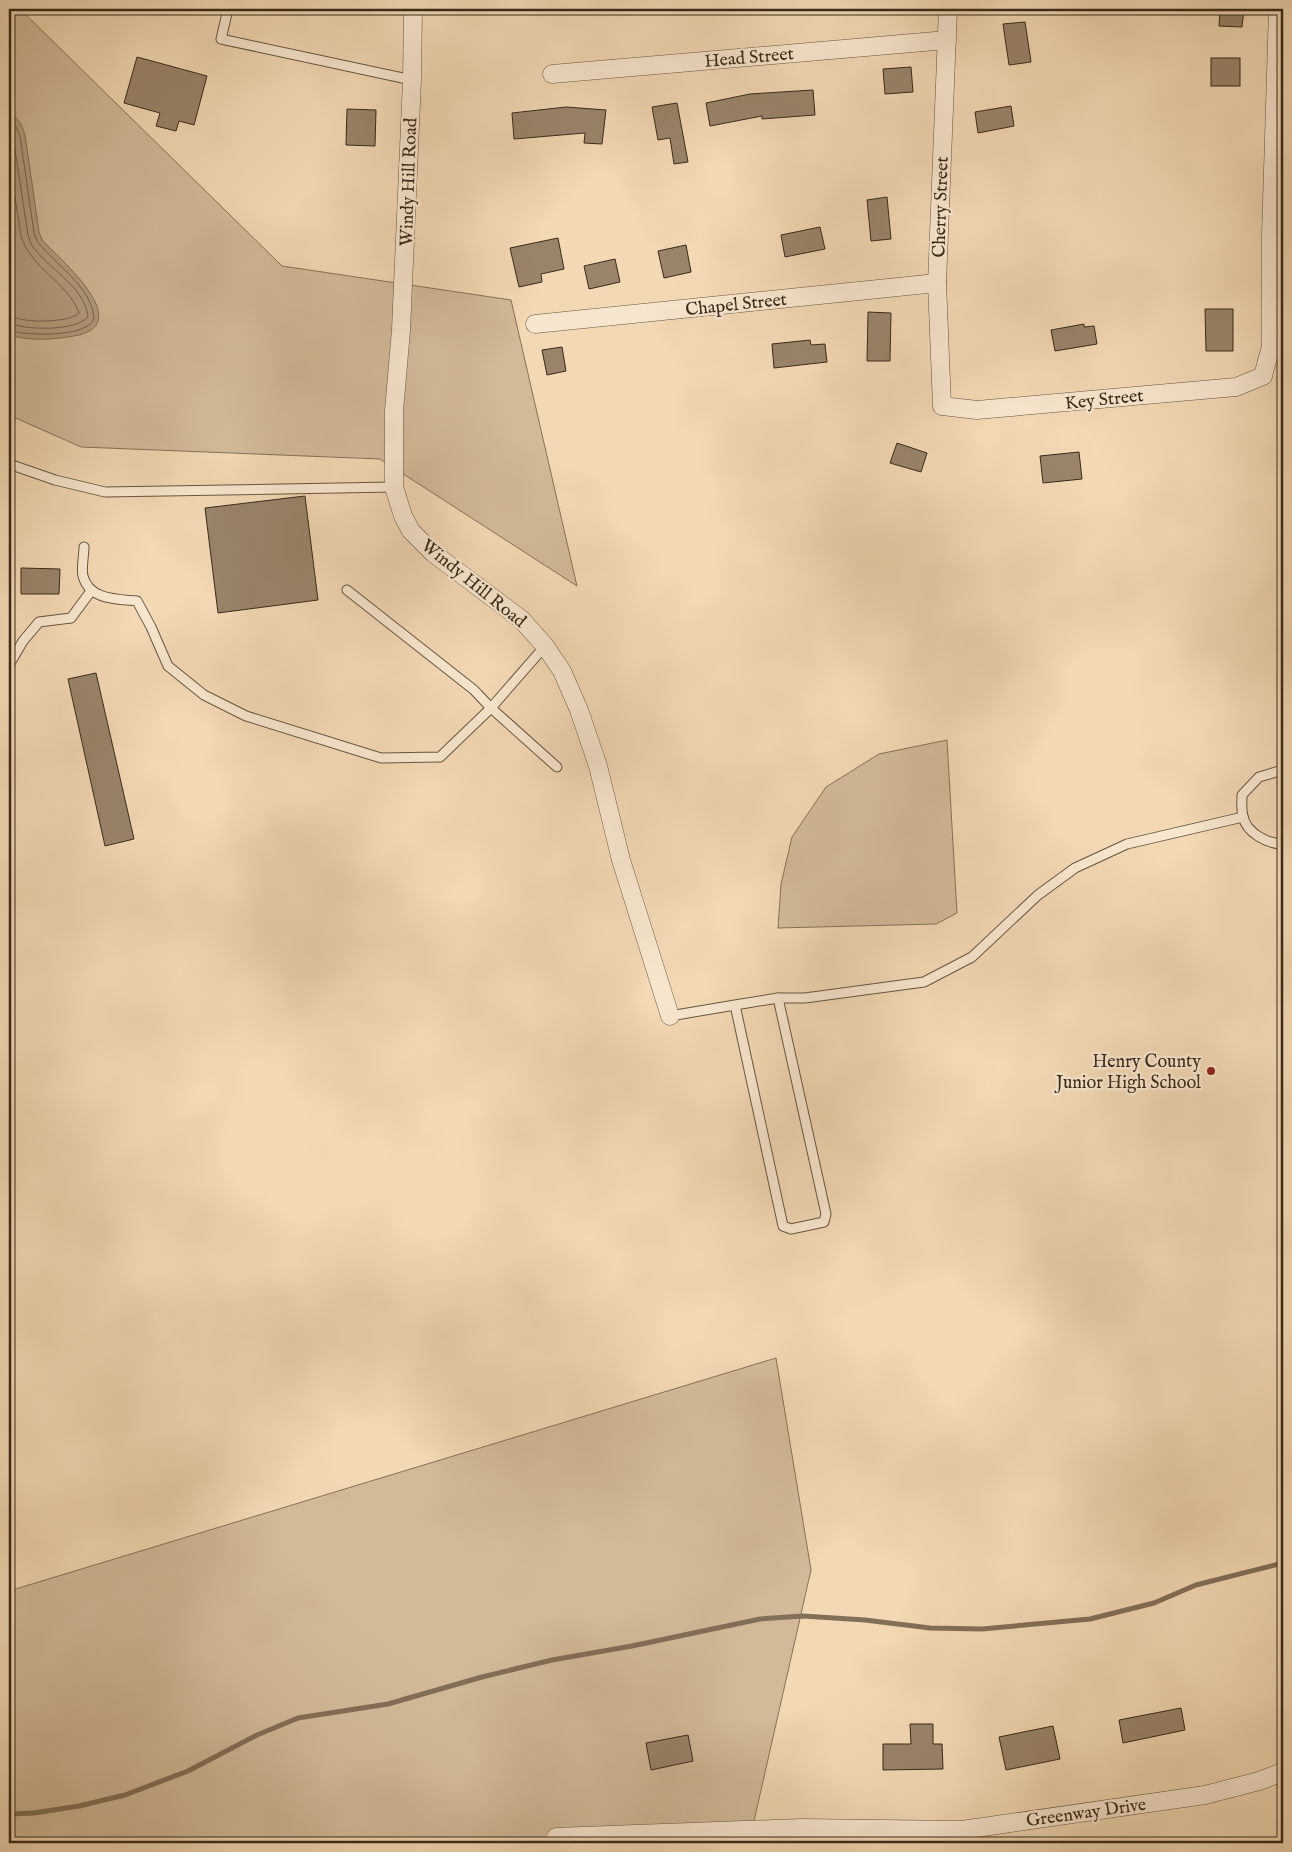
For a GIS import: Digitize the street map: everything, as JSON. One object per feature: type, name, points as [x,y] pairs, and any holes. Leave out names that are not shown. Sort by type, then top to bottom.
[{"type":"street","name":"Windy Hill Road","points":[[413,9],[402,330],[394,411],[394,487],[403,516],[411,531],[433,553],[522,618],[562,671],[579,710],[598,766],[621,860],[670,1016]]},
{"type":"street","name":"Cherry Street","points":[[942,406],[937,283],[948,9]]},
{"type":"street","name":"Key Street","points":[[942,406],[977,410],[1064,403],[1236,386],[1263,376],[1271,346],[1271,235],[1278,9]]},
{"type":"street","name":"Head Street","points":[[552,74],[947,40]]},
{"type":"street","name":"Chapel Street","points":[[534,324],[937,283]]},
{"type":"street","name":"Greenway Drive","points":[[556,1836],[801,1828],[962,1830],[1205,1795],[1259,1781],[1283,1772]]},
{"type":"lane","points":[[228,9],[221,39],[412,80]]},
{"type":"lane","points":[[9,464],[55,480],[105,492],[394,487]]},
{"type":"lane","points":[[84,547],[82,575],[91,591],[105,598],[137,601],[168,666],[204,695],[246,716],[381,758],[440,757],[491,708],[545,646]]},
{"type":"lane","points":[[348,590],[474,690],[556,767]]},
{"type":"lane","points":[[9,665],[23,641],[39,622],[71,618],[91,591]]},
{"type":"lane","points":[[1283,770],[1259,777],[1242,795],[1242,817],[1254,834],[1274,844],[1283,844]]},
{"type":"lane","points":[[670,1016],[778,998],[805,998],[924,982],[972,957],[1038,895],[1076,868],[1128,844],[1242,817]]},
{"type":"lane","points":[[735,1005],[783,1226],[791,1229],[824,1222],[826,1214],[778,998]]},
{"type":"shaded area","points":[[9,9],[20,9],[282,266],[511,300],[577,586],[380,459],[81,447],[9,415]]},
{"type":"shaded area","points":[[947,740],[957,913],[936,924],[778,928],[781,884],[792,837],[826,787],[879,754]]},
{"type":"shaded area","points":[[776,1358],[811,1570],[749,1843],[9,1843],[9,1591]]},
{"type":"water","points":[[9,108],[21,124],[25,135],[39,232],[42,240],[77,276],[89,291],[97,306],[99,319],[92,329],[74,336],[41,339],[9,335]]},
{"type":"building","points":[[1220,9],[1244,9],[1242,27],[1219,26]]},
{"type":"building","points":[[1025,22],[1031,62],[1009,65],[1003,24]]},
{"type":"building","points":[[137,57],[207,76],[194,125],[179,121],[176,131],[156,126],[160,113],[124,103]]},
{"type":"building","points":[[1211,58],[1240,58],[1240,86],[1211,86]]},
{"type":"building","points":[[911,67],[913,92],[885,94],[883,69]]},
{"type":"building","points":[[813,90],[815,115],[762,119],[762,116],[710,126],[706,103],[750,94]]},
{"type":"building","points":[[677,103],[688,162],[674,164],[670,138],[658,140],[652,107]]},
{"type":"building","points":[[1011,106],[1014,126],[978,133],[975,112]]},
{"type":"building","points":[[566,107],[606,110],[602,144],[584,143],[585,133],[514,139],[512,113]]},
{"type":"building","points":[[347,109],[376,110],[375,146],[346,145]]},
{"type":"building","points":[[887,197],[891,239],[871,241],[867,200]]},
{"type":"building","points":[[820,227],[825,249],[785,257],[781,235]]},
{"type":"building","points":[[558,238],[564,269],[541,274],[542,282],[519,287],[510,248]]},
{"type":"building","points":[[686,245],[691,272],[664,278],[658,251]]},
{"type":"building","points":[[615,259],[620,282],[589,289],[584,266]]},
{"type":"building","points":[[1205,309],[1233,309],[1233,351],[1206,351]]},
{"type":"building","points":[[868,312],[891,313],[890,361],[867,361]]},
{"type":"building","points":[[1084,324],[1084,327],[1094,326],[1097,344],[1055,351],[1051,330]]},
{"type":"building","points":[[810,340],[811,345],[825,344],[827,362],[774,368],[772,344]]},
{"type":"building","points":[[562,347],[566,371],[547,375],[542,350]]},
{"type":"building","points":[[897,443],[927,453],[921,472],[890,463]]},
{"type":"building","points":[[1079,452],[1082,479],[1043,483],[1040,456]]},
{"type":"building","points":[[305,496],[318,600],[218,613],[205,508]]},
{"type":"building","points":[[21,568],[60,569],[59,594],[21,594]]},
{"type":"building","points":[[96,673],[134,839],[105,846],[68,679]]},
{"type":"building","points":[[1181,1708],[1185,1730],[1123,1743],[1119,1720]]},
{"type":"building","points":[[910,1724],[933,1724],[933,1744],[942,1744],[943,1769],[883,1770],[883,1744],[911,1744]]},
{"type":"building","points":[[1053,1726],[1060,1759],[1006,1770],[999,1737]]},
{"type":"building","points":[[688,1735],[693,1761],[651,1770],[646,1743]]},
{"type":"waterway","points":[[9,1814],[34,1813],[79,1806],[125,1795],[188,1771],[257,1735],[298,1718],[388,1704],[482,1677],[552,1660],[632,1646],[760,1619],[803,1616],[865,1620],[930,1628],[982,1629],[1090,1619],[1154,1603],[1196,1585],[1283,1563]]},
{"type":"place","name":"Henry County Junior High School","points":[[1211,1071]]}]
